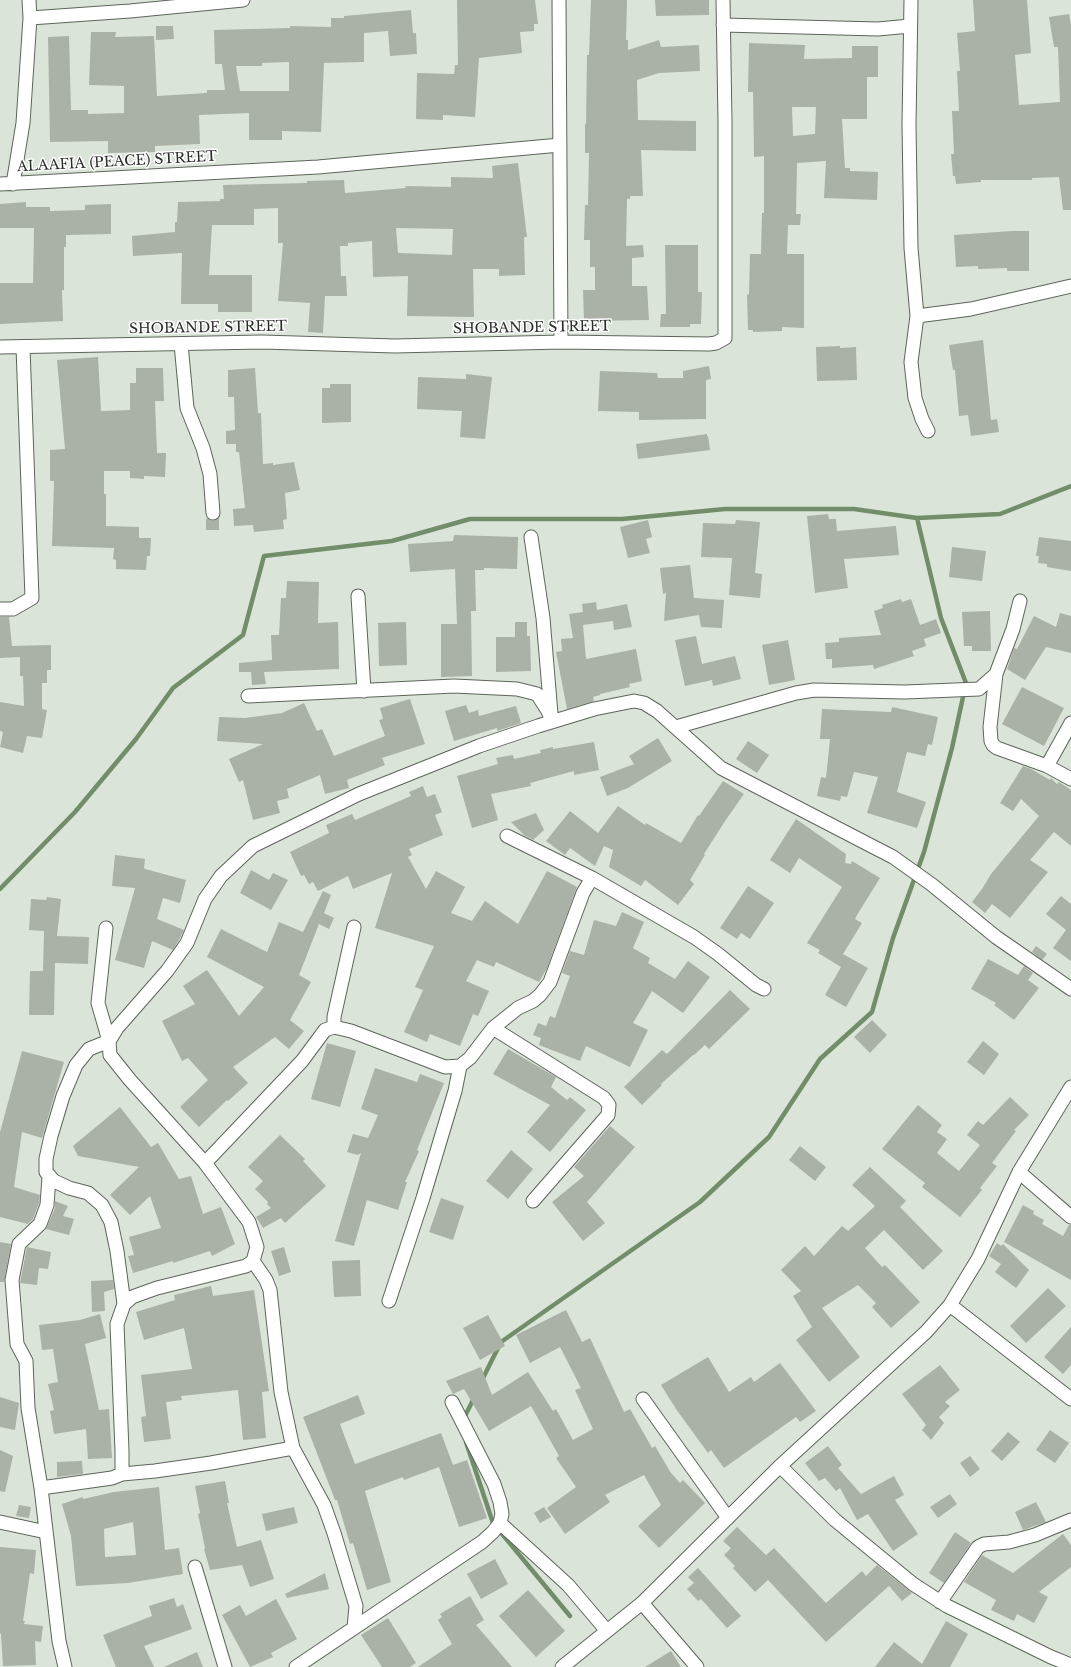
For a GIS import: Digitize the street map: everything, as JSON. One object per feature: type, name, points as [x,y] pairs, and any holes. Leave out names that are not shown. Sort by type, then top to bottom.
[{"type":"street","points":[[7,184],[23,123],[30,18],[29,0]]},
{"type":"street","points":[[30,18],[130,11],[242,0]]},
{"type":"street","points":[[559,0],[561,342]]},
{"type":"street","name":"SHOBANDE STREET","points":[[0,347],[262,342],[395,346],[561,342],[716,343],[725,338],[725,122],[723,0]]},
{"type":"street","points":[[911,0],[909,125],[911,248],[917,316],[911,362],[916,398],[922,419],[928,431]]},
{"type":"street","points":[[723,25],[878,29],[910,26]]},
{"type":"street","name":"ALAAFIA (PEACE) STREET","points":[[7,184],[318,167],[560,145]]},
{"type":"street","points":[[917,316],[971,309],[1071,286]]},
{"type":"street","points":[[181,344],[187,408],[203,448],[210,474],[213,513]]},
{"type":"street","points":[[0,609],[13,609],[32,598],[23,347]]},
{"type":"street","points":[[531,537],[543,618],[552,722]]},
{"type":"street","points":[[358,596],[364,691]]},
{"type":"street","points":[[1020,601],[1013,629],[996,674],[990,735],[993,745],[997,748],[1047,766],[1071,779]]},
{"type":"street","points":[[676,727],[796,693],[814,690],[905,692],[978,689],[996,674]]},
{"type":"street","points":[[248,696],[454,686],[517,689],[537,694],[548,711],[552,722]]},
{"type":"street","points":[[65,1667],[59,1641],[42,1488],[28,1408],[26,1361],[17,1344],[12,1280],[19,1244],[40,1224],[47,1205],[48,1177],[46,1172],[46,1159],[63,1096],[76,1064],[89,1049],[108,1041],[117,1028],[168,971],[187,943],[205,899],[221,876],[253,846],[359,794],[479,746],[594,709],[634,701],[644,703],[657,710],[721,768],[892,857],[931,884],[996,937],[1071,989]]},
{"type":"street","points":[[1047,766],[1071,723]]},
{"type":"street","points":[[507,836],[592,878],[694,937],[718,954],[756,985],[764,989]]},
{"type":"street","points":[[205,1163],[302,1061],[325,1030],[334,1027],[351,1031],[445,1068],[460,1066],[470,1058],[493,1028],[518,1008],[533,1001],[550,982],[583,893],[592,878]]},
{"type":"street","points":[[334,1027],[334,1017],[354,927]]},
{"type":"street","points":[[106,928],[98,1003],[110,1055],[130,1080],[205,1163],[249,1222],[257,1247],[253,1261],[246,1266],[157,1288],[132,1297],[124,1304]]},
{"type":"street","points":[[493,1028],[604,1098],[609,1104],[608,1115],[533,1201]]},
{"type":"street","points":[[389,1301],[423,1198],[455,1091],[460,1066]]},
{"type":"street","points":[[571,1665],[607,1631],[642,1603],[780,1466],[926,1332],[950,1305],[978,1259],[1019,1172],[1071,1086]]},
{"type":"street","points":[[1019,1172],[1071,1217]]},
{"type":"street","points":[[48,1177],[69,1188],[88,1193],[102,1204],[111,1222],[117,1251],[124,1304],[117,1324],[122,1474]]},
{"type":"street","points":[[253,1261],[266,1280],[270,1290],[281,1392],[293,1448],[324,1505],[334,1533],[356,1606],[354,1628]]},
{"type":"street","points":[[950,1305],[1071,1399]]},
{"type":"street","points":[[643,1399],[728,1518]]},
{"type":"street","points":[[296,1667],[482,1542],[500,1523],[502,1514],[494,1484],[452,1402]]},
{"type":"street","points":[[42,1488],[112,1478],[122,1474],[211,1463],[293,1448]]},
{"type":"street","points":[[780,1466],[835,1520],[913,1584],[940,1602],[1051,1657],[1071,1665]]},
{"type":"street","points":[[940,1602],[978,1547],[984,1544],[1009,1542],[1028,1537],[1071,1520]]},
{"type":"street","points":[[0,1522],[46,1532]]},
{"type":"street","points":[[500,1523],[568,1585],[607,1631]]},
{"type":"street","points":[[195,1567],[225,1667]]},
{"type":"street","points":[[642,1603],[697,1667]]},
{"type":"building","points":[[457,0],[535,0],[538,24],[534,24],[534,31],[520,32],[522,53],[479,58],[475,117],[443,115],[443,120],[416,119],[417,73],[454,74],[455,65],[458,65]]},
{"type":"building","points":[[591,0],[627,0],[626,40],[628,40],[628,50],[659,40],[661,47],[699,45],[700,71],[659,73],[637,80],[638,120],[696,121],[696,151],[641,150],[643,196],[630,196],[630,199],[627,199],[626,246],[643,245],[644,257],[632,258],[632,286],[647,286],[649,320],[584,321],[583,290],[595,290],[595,267],[590,267],[590,240],[584,240],[585,205],[588,205],[589,153],[585,153],[585,124],[587,55],[589,55]]},
{"type":"building","points":[[655,0],[709,0],[709,15],[656,16]]},
{"type":"building","points":[[973,0],[1027,0],[1031,53],[1015,55],[1019,105],[1060,102],[1058,47],[1054,47],[1049,17],[1069,14],[1071,25],[1071,210],[1063,210],[1059,177],[1032,178],[1032,180],[981,180],[981,182],[956,184],[955,176],[953,176],[951,154],[954,154],[952,111],[959,111],[957,71],[960,71],[957,33],[975,31]]},
{"type":"building","points":[[411,10],[413,33],[416,33],[417,54],[390,56],[388,31],[364,33],[364,62],[324,63],[321,132],[282,131],[282,140],[249,140],[249,113],[199,115],[200,144],[155,146],[155,152],[108,153],[108,141],[50,142],[48,37],[69,36],[71,110],[88,110],[88,114],[124,113],[124,86],[89,85],[91,32],[116,32],[115,37],[154,36],[157,96],[207,93],[207,90],[225,90],[222,64],[215,64],[214,30],[290,28],[290,26],[331,27],[331,18],[344,18],[344,16]],"holes":[[[289,62],[289,91],[240,91],[236,66],[262,66],[262,63]]]},
{"type":"building","points":[[156,26],[173,26],[174,39],[156,40]]},
{"type":"building","points":[[749,43],[805,45],[804,59],[852,58],[852,46],[878,46],[878,77],[867,77],[867,119],[842,119],[845,168],[850,168],[850,171],[878,172],[877,200],[824,198],[826,161],[797,163],[796,214],[801,214],[800,225],[788,225],[787,254],[804,254],[804,328],[782,327],[782,331],[753,332],[753,330],[748,330],[747,295],[749,294],[750,254],[761,254],[762,213],[764,213],[764,156],[754,157],[753,92],[748,92]],"holes":[[[792,107],[816,107],[815,134],[793,136]]]},
{"type":"building","points":[[518,163],[527,237],[524,237],[525,275],[499,276],[499,269],[473,269],[474,317],[407,316],[408,276],[373,277],[372,241],[348,243],[348,246],[340,246],[341,276],[346,276],[347,296],[325,296],[323,333],[308,332],[310,303],[278,301],[283,243],[278,243],[278,208],[254,209],[254,225],[212,225],[209,275],[252,275],[252,312],[218,312],[218,304],[181,304],[182,253],[133,256],[132,236],[175,232],[178,202],[220,201],[220,199],[224,199],[223,185],[307,183],[307,181],[344,180],[345,193],[406,188],[405,186],[451,187],[451,177],[493,178],[492,166]],"holes":[[[396,228],[453,229],[452,255],[398,253]]]},
{"type":"building","points":[[26,202],[26,207],[50,207],[50,211],[85,210],[85,205],[111,204],[111,234],[66,235],[66,247],[64,247],[64,290],[62,290],[63,321],[0,324],[0,283],[33,283],[34,228],[0,228],[0,204]]},
{"type":"building","points":[[1029,231],[1029,271],[1007,271],[1007,268],[978,269],[978,266],[956,267],[954,235]]},
{"type":"building","points":[[665,245],[698,245],[698,292],[702,292],[701,324],[690,324],[690,327],[660,327],[661,314],[666,314]]},
{"type":"building","points":[[983,340],[991,420],[997,419],[999,432],[971,436],[968,415],[959,416],[955,370],[953,370],[949,345]]},
{"type":"building","points":[[840,346],[840,348],[856,347],[857,380],[817,381],[816,347]]},
{"type":"building","points":[[98,357],[101,411],[130,410],[130,383],[136,383],[136,368],[163,368],[164,401],[155,401],[157,453],[166,453],[165,477],[144,476],[144,479],[130,478],[130,471],[104,471],[106,526],[139,527],[139,538],[151,538],[150,556],[147,556],[146,570],[116,569],[116,560],[113,559],[114,548],[52,546],[54,481],[50,481],[50,450],[65,449],[57,360]]},
{"type":"building","points":[[709,366],[711,379],[706,380],[706,419],[639,420],[639,412],[598,411],[600,371],[657,373],[658,378],[683,378],[683,371]]},
{"type":"building","points":[[255,368],[258,413],[261,413],[263,464],[273,463],[273,465],[294,462],[300,490],[285,493],[287,519],[283,520],[284,529],[254,532],[253,525],[234,526],[233,509],[245,508],[239,452],[236,452],[236,444],[226,444],[226,431],[235,430],[234,397],[228,397],[228,370]]},
{"type":"building","points":[[466,374],[492,377],[485,439],[460,437],[462,411],[417,409],[418,377],[466,379]]},
{"type":"building","points":[[330,384],[351,384],[351,422],[322,423],[322,388],[330,388]]},
{"type":"building","points":[[707,434],[710,450],[638,459],[636,444]]},
{"type":"building","points":[[828,514],[829,519],[836,519],[837,531],[896,526],[899,555],[844,559],[848,588],[815,593],[807,516]]},
{"type":"building","points":[[207,518],[213,521],[219,518],[219,530],[206,530]]},
{"type":"building","points":[[648,520],[652,537],[646,539],[650,553],[628,558],[620,527]]},
{"type":"building","points":[[736,520],[760,522],[755,573],[762,574],[760,598],[729,595],[732,558],[701,557],[703,523],[735,524]]},
{"type":"building","points":[[454,535],[518,537],[517,569],[484,568],[484,570],[475,570],[476,611],[471,611],[472,676],[441,677],[441,624],[457,624],[455,569],[410,572],[408,544],[453,541]]},
{"type":"building","points":[[1039,537],[1071,541],[1071,571],[1047,567],[1047,564],[1038,563],[1039,556],[1036,556]]},
{"type":"building","points":[[952,547],[986,551],[982,581],[949,577]]},
{"type":"building","points":[[690,565],[694,598],[724,600],[722,628],[701,627],[699,615],[664,621],[666,593],[663,594],[660,568]]},
{"type":"building","points":[[287,581],[319,582],[318,623],[338,622],[339,669],[264,672],[266,684],[252,685],[251,672],[239,672],[239,663],[272,660],[271,635],[279,635],[281,598],[286,598]]},
{"type":"building","points":[[901,599],[902,602],[911,599],[920,625],[936,619],[941,633],[924,639],[926,646],[912,651],[914,656],[874,669],[873,665],[832,668],[832,659],[826,659],[825,643],[839,642],[839,638],[881,635],[874,611],[883,608],[882,605]]},
{"type":"building","points":[[596,602],[597,610],[627,604],[632,627],[614,630],[613,621],[583,625],[586,659],[636,649],[642,681],[629,684],[630,687],[600,694],[593,697],[594,701],[567,709],[556,652],[562,651],[561,639],[573,638],[569,614],[583,612],[582,604]]},
{"type":"building","points":[[990,611],[991,651],[972,651],[972,646],[964,646],[962,612]]},
{"type":"building","points":[[1060,613],[1071,616],[1071,653],[1046,647],[1025,680],[1007,669],[1014,648],[1017,649],[1034,616],[1056,627]]},
{"type":"building","points":[[0,617],[9,617],[12,646],[51,645],[51,670],[47,670],[47,683],[42,683],[42,709],[47,710],[42,738],[27,736],[23,753],[0,747],[3,732],[0,731],[0,702],[24,706],[23,676],[20,676],[20,657],[0,658]]},
{"type":"building","points":[[406,622],[407,665],[379,666],[378,623]]},
{"type":"building","points":[[515,622],[527,622],[527,636],[530,636],[531,671],[496,672],[496,637],[515,637]]},
{"type":"building","points":[[696,636],[702,664],[735,656],[741,679],[713,686],[712,680],[685,686],[675,640]]},
{"type":"building","points":[[788,640],[795,680],[769,685],[762,645]]},
{"type":"building","points":[[1022,687],[1064,708],[1044,746],[1002,724]]},
{"type":"building","points":[[410,699],[425,744],[382,758],[385,765],[347,780],[349,788],[325,794],[320,775],[287,789],[289,798],[277,801],[280,813],[253,820],[243,780],[239,782],[229,759],[263,744],[217,741],[219,717],[245,718],[282,713],[304,703],[317,731],[322,729],[334,756],[385,736],[379,720],[383,719],[380,708]]},
{"type":"building","points":[[466,705],[469,713],[478,710],[479,716],[516,706],[521,723],[497,731],[497,728],[454,741],[445,711]]},
{"type":"building","points":[[892,707],[938,717],[932,745],[928,744],[925,756],[907,752],[897,792],[926,802],[917,828],[867,813],[878,777],[854,772],[847,797],[841,796],[840,801],[817,796],[821,777],[826,778],[830,739],[820,739],[822,709],[891,712]]},
{"type":"building","points":[[658,738],[672,761],[628,788],[607,796],[600,777],[634,764],[629,756]]},
{"type":"building","points":[[748,741],[769,755],[757,773],[736,759]]},
{"type":"building","points":[[594,742],[599,770],[574,775],[574,771],[530,783],[531,786],[491,794],[498,820],[472,828],[457,776],[498,764],[496,758],[513,755],[514,759],[541,753],[540,750],[553,747],[553,749]]},
{"type":"building","points":[[1023,766],[1050,780],[1051,778],[1057,784],[1059,782],[1071,790],[1071,846],[1054,832],[1030,860],[1048,872],[1010,918],[992,904],[985,913],[972,902],[991,874],[1039,816],[1021,799],[1013,811],[1000,803]]},
{"type":"building","points":[[723,781],[744,794],[704,854],[705,855],[690,880],[694,884],[678,905],[645,880],[641,886],[609,867],[613,850],[604,846],[595,866],[570,848],[565,855],[546,841],[570,811],[598,833],[618,806],[645,825],[646,823],[681,843],[698,815],[699,816]]},
{"type":"building","points":[[423,786],[427,797],[435,794],[442,812],[435,815],[443,835],[409,849],[412,855],[408,857],[426,889],[436,871],[465,887],[451,913],[472,921],[485,901],[518,924],[547,871],[577,887],[547,968],[539,982],[496,962],[494,967],[477,960],[466,981],[489,991],[478,1016],[473,1014],[460,1046],[430,1034],[427,1042],[404,1032],[423,990],[415,987],[434,946],[375,928],[392,873],[353,889],[348,876],[318,891],[313,882],[309,884],[304,875],[301,876],[290,852],[329,833],[326,825],[352,814],[355,820],[411,796],[409,792]]},
{"type":"building","points":[[536,813],[544,830],[533,840],[524,835],[511,822]]},
{"type":"building","points":[[796,819],[846,854],[845,863],[851,864],[852,861],[880,878],[855,919],[862,923],[843,954],[868,968],[846,1007],[825,995],[841,967],[818,953],[820,950],[807,943],[842,887],[799,858],[790,873],[770,860]]},
{"type":"building","points":[[115,855],[145,859],[145,869],[186,880],[180,903],[163,898],[157,919],[184,930],[173,950],[152,941],[144,968],[115,960],[135,888],[112,886]]},
{"type":"building","points":[[251,870],[269,880],[273,873],[288,880],[271,910],[240,893]]},
{"type":"building","points":[[748,886],[774,903],[750,939],[741,933],[737,939],[720,928]]},
{"type":"building","points":[[323,891],[331,895],[324,913],[334,918],[329,929],[319,924],[299,975],[311,982],[290,1020],[304,1031],[289,1049],[275,1037],[233,1067],[248,1083],[228,1101],[227,1100],[199,1127],[180,1107],[208,1080],[188,1058],[182,1061],[162,1021],[195,1004],[183,986],[207,970],[239,1016],[264,987],[207,957],[221,929],[267,952],[279,922],[303,932]]},
{"type":"building","points":[[1061,896],[1071,904],[1071,961],[1053,948],[1066,930],[1046,914]]},
{"type":"building","points":[[47,897],[61,899],[57,936],[89,937],[88,964],[55,963],[54,1015],[29,1015],[30,971],[43,971],[44,931],[29,930],[31,899],[46,900]]},
{"type":"building","points":[[622,912],[644,922],[633,948],[650,958],[648,963],[675,979],[688,961],[710,977],[683,1013],[652,991],[633,1023],[648,1030],[630,1067],[586,1046],[580,1061],[539,1045],[541,1038],[533,1035],[538,1023],[546,1026],[550,1016],[555,1018],[570,976],[562,973],[570,951],[584,955],[594,920],[616,926]]},
{"type":"building","points":[[1036,946],[1047,954],[1042,960],[1032,952]]},
{"type":"building","points":[[988,959],[1018,975],[1024,966],[1033,973],[1028,980],[1039,988],[1014,1020],[994,1005],[996,1003],[971,989]]},
{"type":"building","points":[[730,990],[750,1009],[709,1049],[705,1045],[693,1055],[661,1084],[662,1085],[642,1105],[624,1087],[662,1050],[667,1054]]},
{"type":"building","points":[[872,1020],[887,1035],[870,1053],[854,1037]]},
{"type":"building","points":[[983,1041],[999,1054],[984,1075],[967,1062]]},
{"type":"building","points":[[327,1043],[356,1051],[340,1107],[311,1099]]},
{"type":"building","points":[[508,1049],[556,1077],[551,1087],[567,1100],[570,1097],[586,1110],[550,1152],[527,1132],[550,1105],[493,1074]]},
{"type":"building","points":[[22,1051],[64,1062],[42,1138],[22,1132],[14,1187],[40,1195],[39,1203],[33,1219],[28,1224],[0,1217],[0,1132]]},
{"type":"building","points":[[375,1068],[417,1082],[420,1074],[444,1083],[417,1150],[419,1151],[405,1182],[407,1182],[398,1210],[367,1200],[354,1246],[335,1241],[361,1153],[358,1155],[347,1152],[353,1134],[368,1138],[378,1115],[361,1109]]},
{"type":"building","points":[[1010,1097],[1029,1115],[1014,1130],[1016,1131],[992,1163],[997,1166],[980,1188],[982,1190],[960,1217],[922,1187],[925,1183],[882,1149],[918,1105],[942,1125],[937,1132],[947,1139],[937,1153],[959,1171],[980,1145],[967,1135],[978,1121],[983,1125]]},
{"type":"building","points":[[120,1107],[151,1147],[158,1143],[179,1179],[191,1176],[203,1214],[221,1207],[235,1244],[212,1256],[210,1251],[173,1263],[173,1261],[133,1273],[128,1256],[134,1255],[129,1237],[161,1228],[150,1196],[130,1215],[110,1195],[139,1167],[78,1156],[73,1146]]},
{"type":"building","points":[[610,1126],[635,1147],[587,1202],[605,1223],[583,1241],[552,1202],[584,1176],[574,1167]]},
{"type":"building","points":[[280,1135],[305,1159],[303,1161],[326,1186],[285,1223],[281,1218],[263,1228],[256,1217],[271,1208],[267,1204],[268,1202],[255,1189],[263,1181],[248,1167]]},
{"type":"building","points":[[800,1146],[826,1167],[815,1181],[789,1160]]},
{"type":"building","points":[[511,1150],[533,1169],[508,1199],[486,1181]]},
{"type":"building","points":[[870,1167],[906,1201],[900,1207],[943,1251],[923,1270],[884,1230],[865,1248],[882,1267],[885,1265],[920,1302],[891,1328],[872,1307],[876,1303],[858,1285],[822,1308],[860,1357],[829,1382],[796,1340],[812,1327],[793,1296],[801,1291],[781,1270],[805,1246],[814,1256],[842,1226],[848,1231],[875,1206],[852,1185]]},
{"type":"building","points":[[441,1198],[464,1206],[453,1240],[429,1232]]},
{"type":"building","points":[[55,1201],[68,1206],[63,1216],[74,1219],[69,1235],[46,1229],[55,1208]]},
{"type":"building","points":[[1023,1205],[1034,1211],[1033,1214],[1044,1220],[1042,1224],[1063,1236],[1069,1225],[1071,1225],[1071,1280],[1004,1242]]},
{"type":"building","points":[[0,1242],[11,1244],[4,1282],[0,1282]]},
{"type":"building","points":[[997,1243],[1001,1246],[1003,1244],[1029,1270],[1016,1288],[995,1272],[1001,1264],[989,1256]]},
{"type":"building","points":[[27,1247],[51,1252],[48,1269],[39,1268],[37,1285],[20,1283]]},
{"type":"building","points":[[284,1247],[291,1272],[279,1276],[271,1251]]},
{"type":"building","points":[[360,1260],[361,1296],[334,1297],[332,1261]]},
{"type":"building","points":[[113,1280],[114,1289],[104,1292],[105,1311],[92,1312],[91,1281]]},
{"type":"building","points":[[211,1286],[213,1296],[254,1290],[269,1391],[262,1392],[266,1438],[243,1440],[238,1390],[181,1396],[182,1400],[166,1402],[171,1439],[144,1442],[141,1417],[146,1416],[141,1375],[192,1369],[184,1328],[144,1340],[136,1312],[175,1300],[174,1295]]},
{"type":"building","points":[[1048,1288],[1066,1306],[1026,1343],[1010,1326]]},
{"type":"building","points":[[566,1310],[582,1342],[590,1338],[624,1412],[630,1409],[652,1448],[655,1446],[671,1473],[680,1483],[683,1480],[705,1503],[659,1548],[638,1526],[661,1505],[644,1475],[605,1495],[610,1502],[565,1534],[547,1508],[576,1487],[556,1458],[559,1456],[531,1406],[489,1431],[464,1389],[453,1394],[446,1381],[481,1367],[492,1395],[528,1372],[553,1411],[556,1409],[573,1440],[593,1429],[575,1390],[581,1388],[560,1347],[530,1363],[516,1335]]},
{"type":"building","points":[[100,1314],[106,1338],[85,1344],[99,1410],[109,1409],[112,1458],[88,1459],[86,1429],[54,1434],[50,1411],[54,1410],[48,1384],[58,1382],[53,1349],[42,1350],[39,1325],[80,1320]]},
{"type":"building","points":[[488,1315],[505,1346],[480,1360],[463,1328]]},
{"type":"building","points":[[1071,1327],[1071,1365],[1063,1374],[1044,1357]]},
{"type":"building","points":[[708,1357],[729,1392],[751,1377],[754,1382],[780,1363],[816,1411],[800,1422],[796,1417],[724,1468],[711,1450],[708,1453],[676,1409],[661,1385]]},
{"type":"building","points":[[940,1365],[960,1390],[945,1402],[950,1406],[939,1417],[944,1423],[931,1440],[922,1430],[926,1425],[902,1394]]},
{"type":"building","points":[[358,1395],[365,1414],[340,1424],[355,1464],[441,1433],[453,1465],[467,1460],[487,1518],[459,1527],[439,1467],[404,1480],[403,1477],[365,1491],[391,1582],[367,1590],[353,1543],[350,1544],[337,1500],[335,1500],[303,1417]]},
{"type":"building","points":[[0,1397],[19,1403],[15,1430],[0,1427]]},
{"type":"building","points":[[1050,1430],[1069,1443],[1055,1463],[1036,1450]]},
{"type":"building","points":[[1008,1432],[1020,1442],[1002,1461],[991,1451]]},
{"type":"building","points":[[828,1446],[842,1465],[838,1468],[861,1494],[894,1476],[904,1495],[895,1500],[918,1534],[893,1551],[868,1514],[857,1520],[840,1488],[836,1491],[825,1478],[819,1481],[805,1463]]},
{"type":"building","points":[[0,1450],[13,1456],[5,1492],[0,1491]]},
{"type":"building","points":[[970,1456],[980,1469],[970,1477],[960,1463]]},
{"type":"building","points":[[82,1461],[83,1474],[57,1477],[57,1462]]},
{"type":"building","points":[[225,1481],[229,1503],[227,1503],[237,1547],[261,1540],[274,1579],[250,1587],[242,1565],[210,1570],[204,1549],[195,1486]]},
{"type":"building","points":[[159,1487],[165,1550],[179,1548],[183,1574],[128,1583],[76,1586],[71,1536],[62,1504],[83,1497],[83,1499],[114,1492]],"holes":[[[133,1522],[136,1555],[105,1557],[104,1529]]]},
{"type":"building","points":[[950,1494],[957,1504],[938,1518],[930,1507]]},
{"type":"building","points":[[1036,1502],[1046,1522],[1023,1530],[1015,1512]]},
{"type":"building","points":[[19,1505],[31,1507],[29,1518],[16,1516]]},
{"type":"building","points":[[294,1507],[298,1523],[266,1531],[262,1514]]},
{"type":"building","points":[[544,1507],[551,1517],[540,1523],[534,1513]]},
{"type":"building","points":[[737,1527],[766,1555],[774,1548],[826,1603],[862,1571],[866,1576],[877,1565],[912,1593],[902,1601],[889,1586],[826,1642],[768,1580],[755,1592],[733,1568],[735,1566],[724,1555],[731,1548],[723,1541]]},
{"type":"building","points":[[955,1532],[971,1543],[944,1583],[929,1573]]},
{"type":"building","points":[[1063,1534],[1071,1545],[1071,1567],[1039,1592],[1048,1597],[1034,1623],[1017,1614],[1014,1621],[991,1610],[996,1600],[964,1582],[982,1555],[1013,1573]]},
{"type":"building","points":[[0,1547],[36,1550],[34,1574],[30,1573],[23,1621],[25,1621],[24,1624],[43,1626],[41,1642],[35,1641],[36,1665],[3,1666],[0,1633]]},
{"type":"building","points":[[495,1559],[508,1584],[481,1599],[467,1574]]},
{"type":"building","points":[[698,1568],[741,1616],[727,1628],[701,1599],[698,1601],[687,1589],[694,1583],[688,1577]]},
{"type":"building","points":[[325,1573],[329,1589],[287,1598],[285,1594]]},
{"type":"building","points":[[528,1590],[565,1631],[536,1657],[499,1616]]},
{"type":"building","points":[[470,1596],[484,1620],[476,1625],[512,1667],[418,1667],[452,1644],[438,1620],[442,1617],[440,1614]]},
{"type":"building","points":[[174,1598],[177,1607],[183,1604],[192,1629],[144,1646],[154,1667],[116,1667],[103,1635],[152,1616],[149,1606]]},
{"type":"building","points":[[276,1599],[297,1639],[271,1653],[273,1657],[250,1667],[222,1615],[240,1605],[246,1616]]},
{"type":"building","points":[[388,1618],[416,1663],[410,1667],[382,1667],[361,1635]]},
{"type":"building","points":[[946,1621],[968,1634],[950,1667],[875,1667],[894,1642],[922,1664]]},
{"type":"building","points":[[671,1651],[681,1667],[645,1667]]},
{"type":"building","points":[[197,1652],[203,1667],[164,1667]]},
{"type":"waterway","points":[[0,889],[75,812],[136,739],[173,688],[243,635],[264,556],[392,541],[470,519],[622,519],[725,509],[854,509],[917,518],[1000,514],[1071,486]]},
{"type":"waterway","points":[[482,1380],[501,1342],[700,1202],[769,1137],[820,1059],[872,1012],[893,938],[924,852],[952,748],[966,683],[941,618],[917,518]]},
{"type":"waterway","points":[[464,1418],[474,1398]]},
{"type":"waterway","points":[[466,1442],[493,1523],[570,1616]]}]
